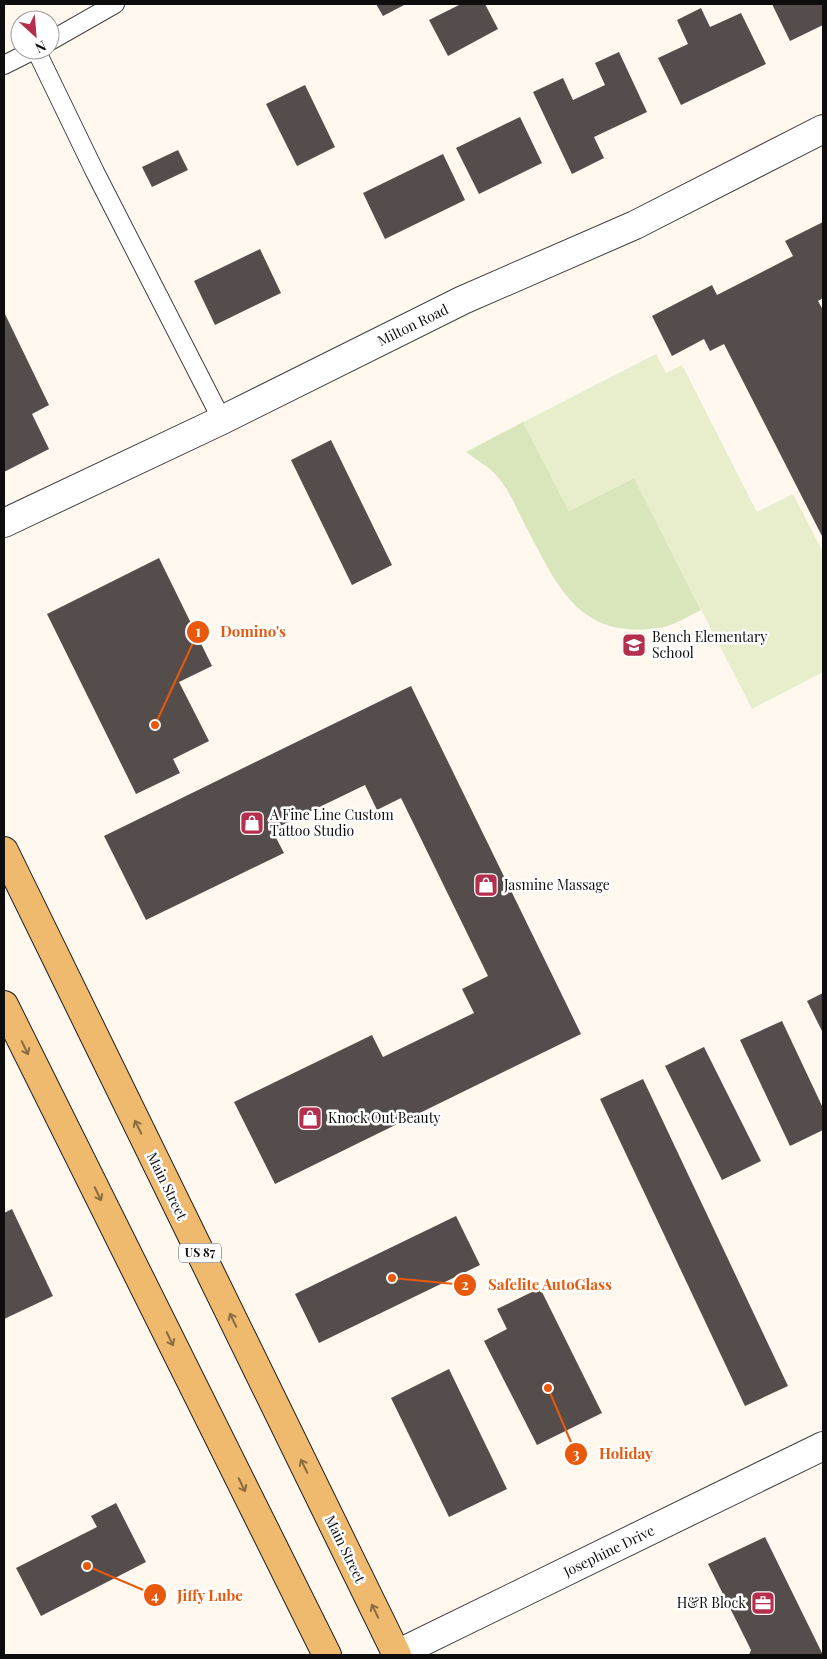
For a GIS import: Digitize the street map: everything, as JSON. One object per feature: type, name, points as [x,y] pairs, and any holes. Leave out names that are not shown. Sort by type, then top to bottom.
[{"type":"main road","name":"Main Street","points":[[7,864],[396,1655]]},
{"type":"main road","points":[[4,1005],[327,1655]]},
{"type":"street","name":"Milton Road","points":[[4,523],[222,420],[463,300],[634,225],[823,129]]},
{"type":"street","name":"Josephine Drive","points":[[396,1655],[823,1446]]},
{"type":"lane","points":[[60,35],[115,4]]},
{"type":"lane","points":[[40,60],[222,420]]},
{"type":"green space","points":[[656,354],[666,373],[682,365],[757,512],[793,494],[823,552],[823,672],[752,709],[634,478],[569,511],[523,422]]},
{"type":"green space","points":[[523,422],[569,511],[634,478],[701,610],[664,627],[631,629],[608,625],[589,617],[574,604],[548,568],[503,484],[491,470],[466,452]]},
{"type":"building","points":[[376,4],[406,4],[383,16]]},
{"type":"building","points":[[461,4],[485,4],[498,29],[448,56],[429,20]]},
{"type":"building","points":[[772,4],[823,4],[823,25],[790,41]]},
{"type":"building","points":[[701,8],[710,27],[741,13],[766,64],[681,105],[658,58],[688,44],[677,20]]},
{"type":"building","points":[[619,52],[647,112],[594,137],[604,158],[572,174],[533,92],[563,78],[573,100],[605,85],[595,63]]},
{"type":"building","points":[[305,85],[335,147],[297,166],[266,104]]},
{"type":"building","points":[[520,117],[542,163],[479,194],[456,148]]},
{"type":"building","points":[[178,150],[188,170],[152,187],[142,167]]},
{"type":"building","points":[[443,154],[465,200],[385,239],[363,193]]},
{"type":"building","points":[[823,222],[823,298],[818,301],[823,310],[823,538],[724,344],[710,351],[704,339],[672,356],[652,316],[712,285],[717,295],[793,256],[785,241]]},
{"type":"building","points":[[260,249],[281,293],[215,325],[194,281]]},
{"type":"building","points":[[4,312],[49,405],[32,414],[49,449],[4,472]]},
{"type":"building","points":[[331,440],[392,565],[352,585],[291,460]]},
{"type":"building","points":[[159,558],[212,666],[179,682],[209,741],[173,759],[180,773],[136,794],[47,614]]},
{"type":"building","points":[[411,686],[581,1034],[275,1184],[234,1102],[372,1035],[383,1057],[474,1013],[462,989],[488,976],[401,798],[377,810],[365,785],[272,830],[284,853],[146,920],[104,836]]},
{"type":"building","points":[[823,993],[823,1033],[807,1001]]},
{"type":"building","points":[[782,1021],[823,1108],[823,1130],[790,1146],[740,1040]]},
{"type":"building","points":[[704,1047],[761,1161],[722,1180],[665,1066]]},
{"type":"building","points":[[643,1079],[788,1386],[745,1406],[600,1099]]},
{"type":"building","points":[[12,1209],[53,1296],[4,1319],[4,1213]]},
{"type":"building","points":[[456,1216],[480,1265],[319,1343],[295,1294]]},
{"type":"building","points":[[540,1288],[602,1413],[537,1445],[484,1341],[507,1329],[497,1309]]},
{"type":"building","points":[[449,1369],[507,1489],[449,1517],[391,1398]]},
{"type":"building","points":[[116,1503],[146,1562],[41,1616],[16,1568],[97,1527],[91,1516]]},
{"type":"building","points":[[765,1537],[823,1655],[749,1655],[751,1650],[708,1564]]},
{"type":"place","name":"Bench Elementary School","points":[[634,645]]},
{"type":"place","name":"Domino's","points":[[155,725]]},
{"type":"place","name":"A Fine Line Custom Tattoo Studio","points":[[252,823]]},
{"type":"place","name":"Jasmine Massage","points":[[486,885]]},
{"type":"place","name":"Knock Out Beauty","points":[[310,1118]]},
{"type":"place","name":"Safelite AutoGlass","points":[[392,1278]]},
{"type":"place","name":"Holiday","points":[[548,1388]]},
{"type":"place","name":"Jiffy Lube","points":[[87,1566]]},
{"type":"place","name":"H&R Block","points":[[763,1603]]}]
